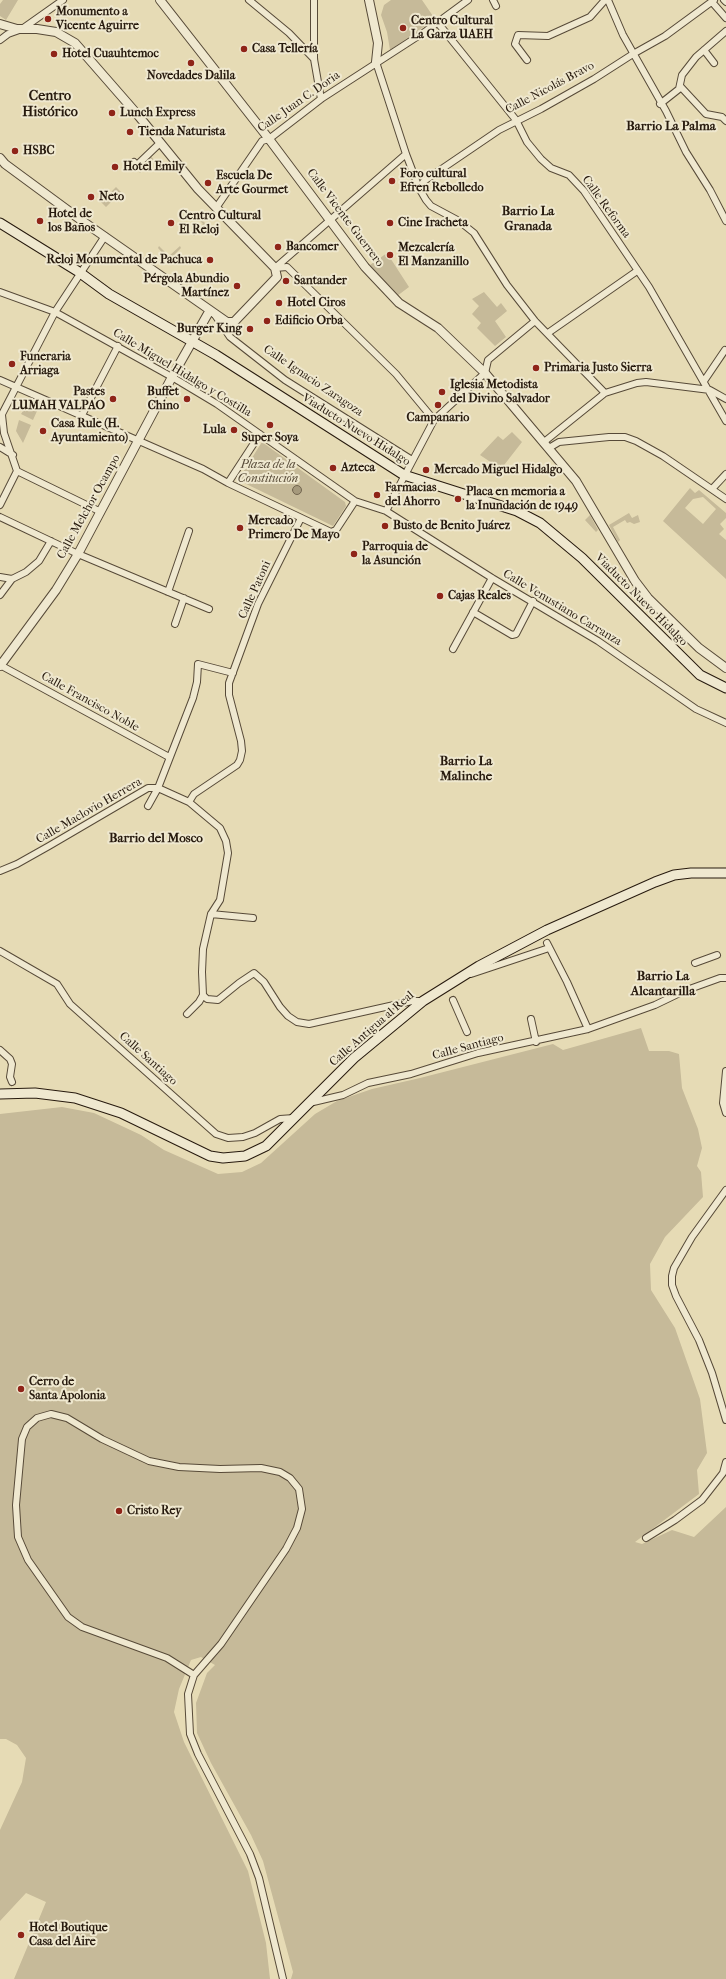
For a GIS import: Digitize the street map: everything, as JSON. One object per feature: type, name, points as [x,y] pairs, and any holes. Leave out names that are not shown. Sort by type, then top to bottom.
[{"type":"main road","name":"Viaducto Nuevo Hidalgo","points":[[0,223],[80,272],[109,294],[216,355],[404,475],[517,511],[540,523],[582,558],[700,675],[726,688]]},
{"type":"main road","name":"Calle Antigua al Real","points":[[0,1094],[35,1093],[75,1098],[121,1113],[196,1150],[223,1158],[245,1156],[255,1152],[275,1138],[354,1058],[423,1001],[460,978],[547,930],[636,889],[674,875],[710,872],[726,874]]},
{"type":"street","points":[[0,40],[8,34],[22,29],[63,0]]},
{"type":"street","name":"Calle Vicente Guerrero","points":[[160,0],[331,220],[365,268],[399,303],[438,328],[484,373],[576,480],[634,581],[648,598],[699,648],[726,668]]},
{"type":"street","points":[[249,0],[289,33],[314,59]]},
{"type":"street","points":[[314,0],[314,59],[321,99]]},
{"type":"street","points":[[369,0],[378,43],[376,62],[406,154],[419,188],[431,206],[459,221],[474,233],[507,285],[535,321],[605,393]]},
{"type":"street","name":"Calle Juan C. Doria","points":[[216,208],[262,141],[269,139],[321,99],[438,22],[467,0]]},
{"type":"street","points":[[527,60],[515,44],[518,35],[548,36],[590,17],[606,0],[633,54],[686,152],[724,211],[726,221]]},
{"type":"street","points":[[713,1],[726,18]]},
{"type":"street","name":"Calle Nicolás Bravo","points":[[419,188],[424,181],[454,159],[516,120],[541,109],[665,36],[713,1]]},
{"type":"street","name":"Calle Reforma","points":[[438,22],[516,120],[527,142],[541,159],[551,168],[569,175],[584,191],[649,287],[710,390],[726,399]]},
{"type":"street","points":[[0,24],[10,28],[37,29],[56,32],[75,42],[216,208],[275,268],[278,272],[277,277],[234,322],[227,322],[5,164],[0,158]]},
{"type":"street","points":[[660,104],[672,96],[680,86],[682,74],[704,50],[726,31]]},
{"type":"street","points":[[704,50],[714,63]]},
{"type":"street","points":[[680,86],[706,114],[722,117],[726,121]]},
{"type":"street","points":[[134,162],[137,165],[160,143]]},
{"type":"street","points":[[275,268],[406,154]]},
{"type":"street","points":[[0,504],[17,470],[4,433],[1,416],[55,312],[105,236]]},
{"type":"street","points":[[275,268],[287,267],[396,374],[434,420]]},
{"type":"street","points":[[548,334],[637,271]]},
{"type":"street","name":"Calle Miguel Hidalgo y Costilla","points":[[0,292],[55,312],[118,346],[217,404],[355,501],[386,511]]},
{"type":"street","name":"Calle Melchor Ocampo","points":[[0,666],[56,590],[78,554],[191,342],[212,312]]},
{"type":"street","name":"Calle Ignacio Zaragoza","points":[[212,312],[230,337],[285,380],[412,460]]},
{"type":"street","points":[[386,511],[434,420],[484,373],[488,360],[535,321]]},
{"type":"street","points":[[82,415],[118,346]]},
{"type":"street","points":[[704,381],[725,350]]},
{"type":"street","points":[[0,380],[203,469],[228,483],[334,532],[355,501]]},
{"type":"street","points":[[546,445],[605,393],[637,383],[646,382],[710,390],[726,421]]},
{"type":"street","points":[[228,483],[260,434]]},
{"type":"street","points":[[546,445],[559,442],[624,437],[646,445],[726,499]]},
{"type":"street","points":[[0,447],[13,455]]},
{"type":"street","points":[[17,470],[101,512]]},
{"type":"street","points":[[712,489],[726,474]]},
{"type":"street","name":"Calle Venustiano Carranza","points":[[386,511],[638,667],[679,698],[702,712],[726,723]]},
{"type":"street","points":[[0,517],[78,554],[209,609]]},
{"type":"street","name":"Calle Patoni","points":[[189,802],[194,794],[236,765],[242,751],[241,741],[229,695],[229,683],[258,604],[301,518]]},
{"type":"street","points":[[168,592],[189,531]]},
{"type":"street","points":[[0,595],[12,579],[26,572],[39,561],[51,541]]},
{"type":"street","points":[[0,577],[12,579]]},
{"type":"street","points":[[452,649],[492,578]]},
{"type":"street","points":[[175,624],[184,598]]},
{"type":"street","points":[[473,612],[512,635],[516,634],[533,601]]},
{"type":"street","name":"Calle Maclovio Herrera","points":[[0,871],[49,846],[148,788],[158,788],[193,698],[197,682],[198,664],[233,673]]},
{"type":"street","name":"Calle Francisco Noble","points":[[0,666],[169,757]]},
{"type":"street","points":[[148,806],[158,788],[189,802],[220,828],[226,841],[228,852],[220,900],[211,914],[203,949],[203,995],[199,1002],[187,1014]]},
{"type":"street","points":[[211,914],[253,918]]},
{"type":"street","points":[[460,978],[548,946],[567,982],[588,1029]]},
{"type":"street","name":"Calle Santiago","points":[[0,951],[57,984],[70,1004],[216,1134],[228,1138],[243,1137],[255,1133],[280,1120],[294,1118]]},
{"type":"street","points":[[695,963],[717,955]]},
{"type":"street","points":[[203,995],[207,999],[213,1001],[218,1000],[254,973],[264,982],[280,1007],[288,1016],[297,1022],[309,1024],[412,1001],[423,1001]]},
{"type":"street","name":"Calle Santiago","points":[[309,1103],[342,1095],[368,1083],[411,1074],[478,1053],[536,1042],[588,1029],[655,1005],[684,991],[720,978],[726,978]]},
{"type":"street","points":[[453,1000],[467,1032]]},
{"type":"street","points":[[531,1019],[536,1042]]},
{"type":"street","points":[[0,1050],[10,1059],[12,1064],[10,1077],[12,1082]]},
{"type":"street","points":[[726,1071],[724,1078],[723,1103],[726,1113]]},
{"type":"street","points":[[726,1190],[692,1237],[674,1268],[672,1285],[676,1296],[699,1340],[712,1373],[726,1420]]},
{"type":"street","points":[[194,1675],[167,1658],[82,1627],[68,1618],[28,1560],[18,1537],[16,1505],[22,1439],[27,1427],[37,1418],[51,1414],[67,1418],[102,1439],[149,1461],[179,1467],[220,1469],[261,1468],[280,1472],[290,1478],[300,1489],[302,1509],[297,1528],[286,1549],[221,1644],[194,1675],[188,1694],[187,1710],[190,1734],[198,1754],[250,1854],[259,1878],[283,1979]]},
{"type":"street","points":[[646,1538],[675,1520],[702,1500],[723,1473],[726,1462]]},
{"type":"green space","points":[[3,0],[18,0],[6,20],[0,16],[0,4]]},
{"type":"green space","name":"Centro Cultural La Garza UAEH","points":[[391,0],[422,0],[435,19],[390,50],[387,32],[381,15],[384,5]]},
{"type":"green space","points":[[150,155],[154,160],[140,173],[136,168]]},
{"type":"green space","points":[[116,187],[121,192],[106,207],[101,202]]},
{"type":"green space","points":[[195,213],[206,224],[194,236],[192,234],[203,224],[194,214]]},
{"type":"green space","points":[[159,246],[169,256],[180,246],[181,248],[169,260],[158,248]]},
{"type":"green space","points":[[387,253],[409,287],[397,296],[382,281],[370,265]]},
{"type":"green space","points":[[484,292],[497,307],[501,303],[507,311],[495,321],[506,337],[495,346],[477,328],[481,323],[472,314],[479,306],[472,299]]},
{"type":"green space","points":[[36,401],[41,402],[33,420],[21,414],[27,405]]},
{"type":"green space","points":[[19,420],[31,425],[23,443],[16,431]]},
{"type":"green space","points":[[512,432],[522,442],[501,469],[480,455],[498,436],[503,440]]},
{"type":"green space","name":"Plaza de la Constitución","points":[[262,442],[345,502],[346,506],[333,526],[238,480]]},
{"type":"green space","points":[[690,488],[695,493],[699,490],[726,513],[726,518],[720,524],[724,529],[719,534],[726,540],[726,579],[663,521]],"holes":[[[703,497],[716,509],[703,524],[685,508],[693,499]]]},
{"type":"green space","points":[[629,513],[632,518],[638,515],[640,522],[634,524],[630,522],[627,523],[625,520],[613,527],[620,540],[618,542],[609,525]]},
{"type":"green space","points":[[590,515],[598,530],[596,532],[585,520]]},
{"type":"green space","points":[[641,1028],[649,1051],[669,1051],[679,1054],[682,1088],[698,1129],[702,1148],[697,1166],[701,1172],[703,1197],[665,1237],[650,1264],[651,1290],[675,1328],[700,1399],[707,1453],[697,1470],[699,1494],[635,1542],[642,1544],[672,1530],[694,1537],[726,1507],[726,1979],[291,1979],[293,1972],[263,1861],[251,1835],[211,1763],[197,1733],[196,1703],[207,1673],[215,1665],[201,1657],[191,1660],[179,1689],[174,1712],[184,1742],[248,1871],[266,1943],[270,1979],[14,1979],[46,1902],[26,1893],[0,1921],[0,1830],[22,1782],[26,1758],[17,1745],[6,1739],[0,1739],[0,1114],[62,1107],[94,1113],[141,1135],[164,1150],[218,1174],[242,1172],[261,1163],[315,1114],[337,1101],[372,1089],[553,1044],[563,1050]]},
{"type":"shaded area","points":[[297,485],[302,490],[297,495],[292,490]]},
{"type":"place","name":"Monumento a Vicente Aguirre","points":[[48,19]]},
{"type":"place","name":"Centro Cultural La Garza UAEH","points":[[403,28]]},
{"type":"place","name":"Casa Tellería","points":[[244,49]]},
{"type":"place","name":"Hotel Cuauhtemoc","points":[[54,54]]},
{"type":"place","name":"Novedades Dalila","points":[[191,63]]},
{"type":"place","name":"Lunch Express","points":[[112,113]]},
{"type":"place","name":"Tienda Naturista","points":[[130,132]]},
{"type":"place","name":"HSBC","points":[[15,151]]},
{"type":"place","name":"Hotel Emily","points":[[115,167]]},
{"type":"place","name":"Foro cultural Efren Rebolledo","points":[[392,181]]},
{"type":"place","name":"Escuela De Arte Gourmet","points":[[208,183]]},
{"type":"place","name":"Neto","points":[[91,197]]},
{"type":"place","name":"Hotel de los Baños","points":[[40,221]]},
{"type":"place","name":"Centro Cultural El Reloj","points":[[171,223]]},
{"type":"place","name":"Cine Iracheta","points":[[390,223]]},
{"type":"place","name":"Bancomer","points":[[278,247]]},
{"type":"place","name":"Mezcalería El Manzanillo","points":[[390,255]]},
{"type":"place","name":"Reloj Monumental de Pachuca","points":[[210,260]]},
{"type":"place","name":"Santander","points":[[286,281]]},
{"type":"place","name":"Pérgola Abundio Martínez","points":[[237,286]]},
{"type":"place","name":"Hotel Ciros","points":[[279,303]]},
{"type":"place","name":"Edificio Orba","points":[[267,321]]},
{"type":"place","name":"Burger King","points":[[250,329]]},
{"type":"place","name":"Funeraria Arriaga","points":[[12,364]]},
{"type":"place","name":"Primaria Justo Sierra","points":[[536,368]]},
{"type":"place","name":"Iglesia Metodista del Divino Salvador","points":[[442,392]]},
{"type":"place","name":"Pastes LUMAH VALPAO","points":[[113,399]]},
{"type":"place","name":"Buffet Chino","points":[[187,399]]},
{"type":"place","name":"Campanario","points":[[438,405]]},
{"type":"place","name":"Super Soya","points":[[270,425]]},
{"type":"place","name":"Lula","points":[[234,430]]},
{"type":"place","name":"Casa Rule (H. Ayuntamiento)","points":[[43,431]]},
{"type":"place","name":"Azteca","points":[[333,468]]},
{"type":"place","name":"Mercado Miguel Hidalgo","points":[[426,470]]},
{"type":"place","name":"Farmacias del Ahorro","points":[[377,495]]},
{"type":"place","name":"Placa en memoria a la Inundación de 1949","points":[[458,499]]},
{"type":"place","name":"Busto de Benito Juárez","points":[[385,526]]},
{"type":"place","name":"Mercado Primero De Mayo","points":[[240,528]]},
{"type":"place","name":"Parroquia de la Asunción","points":[[354,554]]},
{"type":"place","name":"Cajas Reales","points":[[440,596]]},
{"type":"place","name":"Cerro de Santa Apolonia","points":[[21,1389]]},
{"type":"place","name":"Cristo Rey","points":[[119,1511]]},
{"type":"place","name":"Hotel Boutique Casa del Aire","points":[[21,1935]]},
{"type":"district","name":"Centro Histórico","points":[[50,106]]},
{"type":"district","name":"Barrio La Palma","points":[[671,127]]},
{"type":"district","name":"Barrio La Granada","points":[[528,220]]},
{"type":"district","name":"Barrio La Malinche","points":[[466,770]]},
{"type":"district","name":"Barrio del Mosco","points":[[156,839]]},
{"type":"district","name":"Barrio La Alcantarilla","points":[[663,984]]}]
